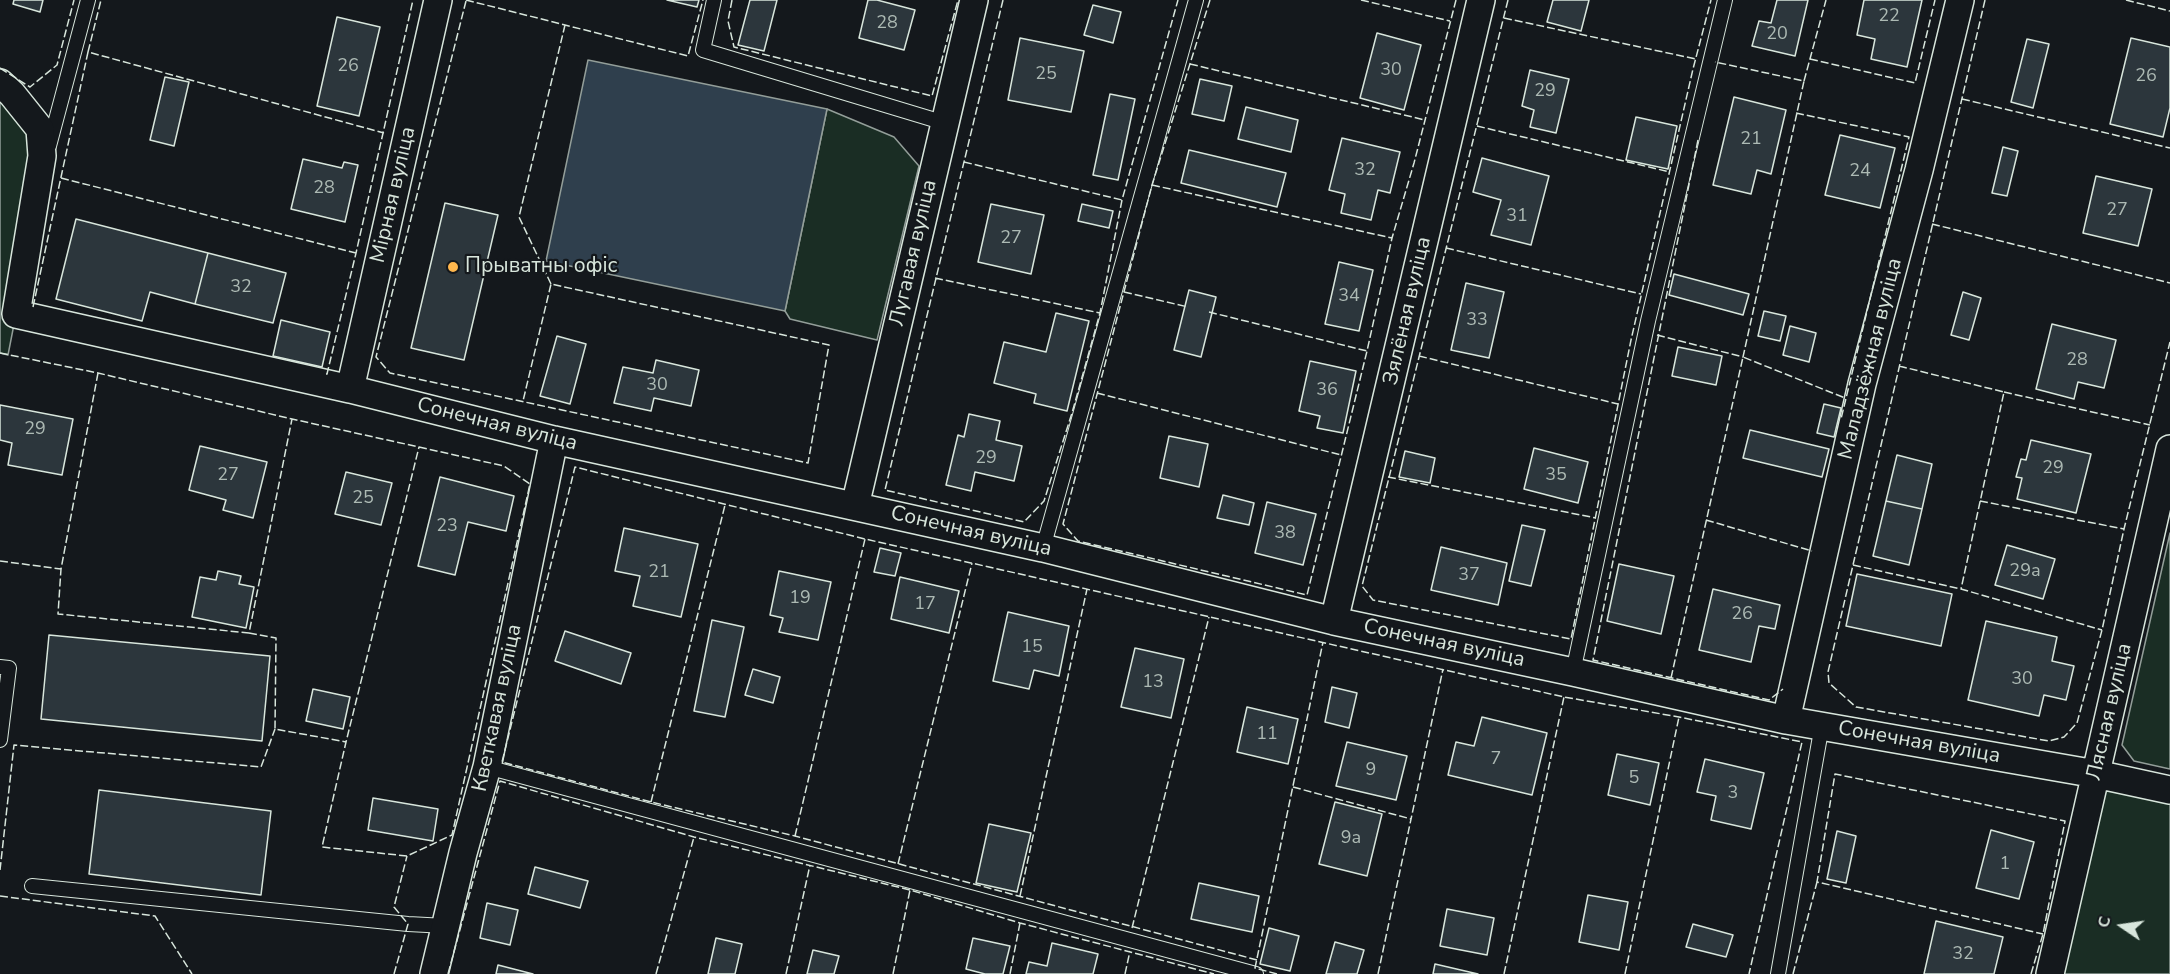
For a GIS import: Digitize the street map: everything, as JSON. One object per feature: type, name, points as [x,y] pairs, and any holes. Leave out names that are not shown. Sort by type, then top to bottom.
[{"type":"street","name":"Мірная вуліца","points":[[350,389],[438,0]]},
{"type":"street","name":"Лугавая вуліца","points":[[855,506],[974,0]]},
{"type":"street","name":"Зялёная вуліца","points":[[1334,621],[1481,0]]},
{"type":"street","name":"Маладзёжная вуліца","points":[[1786,720],[1862,384],[1919,170],[1960,0]]},
{"type":"street","name":"Сонечная вуліца","points":[[0,83],[12,94],[40,129],[42,156],[16,314],[350,389],[554,440],[1043,548],[1334,621],[1786,720],[2096,774],[2170,790]]},
{"type":"street","name":"Кветкавая вуліца","points":[[434,974],[463,853],[487,767],[554,440]]},
{"type":"street","name":"Лясная вуліца","points":[[2050,974],[2170,449]]},
{"type":"lane","points":[[37,192],[88,0]]},
{"type":"lane","points":[[714,0],[703,50],[945,123]]},
{"type":"lane","points":[[1043,548],[1196,0]]},
{"type":"lane","points":[[1573,672],[1648,321],[1725,0]]},
{"type":"lane","points":[[0,667],[9,668],[0,740]]},
{"type":"lane","points":[[1778,974],[1822,725]]},
{"type":"lane","points":[[487,767],[1256,974]]},
{"type":"lane","points":[[32,886],[446,926]]},
{"type":"green space","points":[[0,87],[40,129],[16,314],[8,355],[0,353]]},
{"type":"green space","points":[[827,109],[894,137],[919,166],[877,340],[790,319],[785,311]]},
{"type":"green space","points":[[2170,533],[2170,769],[2134,761],[2122,745]]},
{"type":"green space","points":[[2096,774],[2170,790],[2170,974],[2050,974]]},
{"type":"water","points":[[588,60],[827,109],[785,311],[546,261]]},
{"type":"building","points":[[14,0],[43,0],[40,12],[13,4]]},
{"type":"building","points":[[667,0],[699,0],[697,7]]},
{"type":"building","points":[[750,0],[777,0],[764,51],[738,45]]},
{"type":"building","points":[[868,0],[877,0],[915,10],[904,50],[859,38]]},
{"type":"building","points":[[1553,0],[1589,0],[1581,31],[1547,22]]},
{"type":"building","points":[[1777,0],[1808,0],[1795,56],[1752,46],[1759,21],[1771,23]]},
{"type":"building","points":[[1864,0],[1922,0],[1907,67],[1871,59],[1875,39],[1857,35]]},
{"type":"building","points":[[1093,5],[1121,12],[1113,43],[1084,35]]},
{"type":"building","points":[[337,17],[380,27],[359,116],[317,106]]},
{"type":"building","points":[[1377,33],[1421,45],[1404,110],[1360,98]]},
{"type":"building","points":[[1020,38],[1084,51],[1071,112],[1008,100]]},
{"type":"building","points":[[2131,38],[2170,47],[2170,108],[2163,137],[2110,124]]},
{"type":"building","points":[[2027,39],[2049,44],[2033,108],[2011,102]]},
{"type":"building","points":[[1530,70],[1569,79],[1556,133],[1530,127],[1534,110],[1522,106]]},
{"type":"building","points":[[165,77],[189,82],[174,146],[150,140]]},
{"type":"building","points":[[1200,79],[1232,86],[1224,121],[1192,114]]},
{"type":"building","points":[[1110,94],[1135,99],[1118,180],[1093,175]]},
{"type":"building","points":[[1734,97],[1786,110],[1771,174],[1757,170],[1751,194],[1713,185]]},
{"type":"building","points":[[1246,107],[1298,120],[1291,152],[1238,139]]},
{"type":"building","points":[[1636,117],[1677,126],[1668,169],[1626,160]]},
{"type":"building","points":[[1840,135],[1895,148],[1880,208],[1825,195]]},
{"type":"building","points":[[1342,138],[1400,152],[1390,193],[1378,190],[1371,220],[1341,213],[1345,194],[1329,190]]},
{"type":"building","points":[[2003,147],[2018,151],[2007,196],[1992,193]]},
{"type":"building","points":[[1189,150],[1286,173],[1277,207],[1181,183]]},
{"type":"building","points":[[1482,158],[1549,176],[1531,245],[1491,235],[1501,200],[1473,192]]},
{"type":"building","points":[[303,159],[342,168],[344,162],[358,165],[345,222],[291,209]]},
{"type":"building","points":[[2096,176],[2152,189],[2138,246],[2083,233]]},
{"type":"building","points":[[445,203],[498,215],[464,360],[411,348]]},
{"type":"building","points":[[991,204],[1044,215],[1031,274],[978,262]]},
{"type":"building","points":[[1082,204],[1113,211],[1109,228],[1078,221]]},
{"type":"building","points":[[76,219],[208,253],[195,304],[150,292],[142,321],[56,299]]},
{"type":"building","points":[[208,253],[286,273],[273,323],[195,304]]},
{"type":"building","points":[[1339,262],[1373,270],[1359,331],[1325,324]]},
{"type":"building","points":[[1674,274],[1749,294],[1743,315],[1669,295]]},
{"type":"building","points":[[1466,283],[1504,292],[1489,358],[1451,350]]},
{"type":"building","points":[[1189,290],[1216,297],[1201,357],[1174,350]]},
{"type":"building","points":[[1963,292],[1981,298],[1969,340],[1951,335]]},
{"type":"building","points":[[1764,311],[1786,316],[1780,341],[1758,336]]},
{"type":"building","points":[[1056,313],[1089,321],[1067,411],[1034,403],[1036,394],[994,383],[1004,342],[1046,352]]},
{"type":"building","points":[[281,320],[330,332],[322,367],[273,356]]},
{"type":"building","points":[[2052,324],[2116,340],[2104,388],[2078,382],[2074,399],[2036,389]]},
{"type":"building","points":[[1790,326],[1816,333],[1809,362],[1783,355]]},
{"type":"building","points":[[557,336],[586,344],[570,404],[540,396]]},
{"type":"building","points":[[1678,347],[1722,356],[1716,385],[1672,376]]},
{"type":"building","points":[[656,360],[699,370],[691,406],[654,398],[651,411],[614,403],[623,367],[653,373]]},
{"type":"building","points":[[1310,361],[1356,371],[1343,433],[1317,428],[1320,416],[1299,411]]},
{"type":"building","points":[[1824,404],[1841,408],[1834,437],[1817,433]]},
{"type":"building","points":[[0,405],[73,419],[62,475],[8,465],[12,443],[0,440]]},
{"type":"building","points":[[969,414],[1000,421],[996,440],[1022,446],[1014,481],[975,472],[971,491],[946,485],[958,435],[964,437]]},
{"type":"building","points":[[1750,430],[1829,449],[1822,477],[1743,458]]},
{"type":"building","points":[[1169,436],[1208,444],[1199,487],[1160,478]]},
{"type":"building","points":[[2031,440],[2091,454],[2076,513],[2017,499],[2022,478],[2016,477],[2021,459],[2026,460]]},
{"type":"building","points":[[200,446],[267,462],[253,518],[223,510],[226,500],[189,490]]},
{"type":"building","points":[[1534,448],[1588,462],[1578,503],[1524,489]]},
{"type":"building","points":[[1405,451],[1435,458],[1430,483],[1399,477]]},
{"type":"building","points":[[1897,455],[1932,464],[1922,509],[1886,501]]},
{"type":"building","points":[[346,472],[392,483],[381,525],[335,514]]},
{"type":"building","points":[[440,477],[514,496],[506,531],[468,522],[455,575],[418,566]]},
{"type":"building","points":[[1223,495],[1254,503],[1249,525],[1217,518]]},
{"type":"building","points":[[1886,501],[1922,509],[1909,565],[1873,556]]},
{"type":"building","points":[[1267,502],[1316,514],[1303,565],[1255,553]]},
{"type":"building","points":[[1522,525],[1545,530],[1531,586],[1509,581]]},
{"type":"building","points":[[624,528],[698,544],[681,617],[633,606],[640,576],[615,571]]},
{"type":"building","points":[[2007,545],[2055,559],[2043,599],[1995,585]]},
{"type":"building","points":[[1441,547],[1507,563],[1498,605],[1431,590]]},
{"type":"building","points":[[880,548],[901,553],[895,576],[874,572]]},
{"type":"building","points":[[1619,564],[1674,576],[1661,634],[1607,621]]},
{"type":"building","points":[[218,571],[241,576],[239,584],[254,587],[246,628],[192,617],[200,577],[216,580]]},
{"type":"building","points":[[779,571],[831,582],[818,640],[779,632],[783,618],[770,615]]},
{"type":"building","points":[[1857,574],[1952,594],[1941,646],[1846,626]]},
{"type":"building","points":[[900,577],[959,591],[949,633],[891,619]]},
{"type":"building","points":[[1713,589],[1780,605],[1775,629],[1759,626],[1751,662],[1699,650]]},
{"type":"building","points":[[1008,612],[1069,626],[1059,676],[1034,670],[1029,689],[993,681]]},
{"type":"building","points":[[712,620],[744,627],[725,717],[694,711]]},
{"type":"building","points":[[1986,621],[2057,637],[2052,661],[2074,666],[2066,700],[2044,695],[2039,716],[1968,700]]},
{"type":"building","points":[[565,631],[631,653],[621,684],[555,661]]},
{"type":"building","points":[[49,635],[270,656],[262,741],[41,719]]},
{"type":"building","points":[[1135,648],[1184,659],[1171,718],[1121,707]]},
{"type":"building","points":[[753,669],[780,677],[773,703],[745,695]]},
{"type":"building","points":[[1332,687],[1357,693],[1349,728],[1325,722]]},
{"type":"building","points":[[313,689],[350,697],[343,729],[306,721]]},
{"type":"building","points":[[1247,707],[1298,719],[1288,764],[1237,752]]},
{"type":"building","points":[[1482,717],[1547,733],[1532,795],[1448,775],[1456,742],[1474,746]]},
{"type":"building","points":[[1347,742],[1407,756],[1396,800],[1336,786]]},
{"type":"building","points":[[1617,754],[1659,763],[1650,805],[1608,795]]},
{"type":"building","points":[[1705,759],[1764,773],[1751,829],[1711,820],[1716,796],[1697,792]]},
{"type":"building","points":[[99,790],[271,811],[261,895],[89,874]]},
{"type":"building","points":[[373,798],[438,809],[433,841],[368,830]]},
{"type":"building","points":[[1335,802],[1382,814],[1367,876],[1319,864]]},
{"type":"building","points":[[989,824],[1031,833],[1017,892],[976,883]]},
{"type":"building","points":[[1991,830],[2034,842],[2019,899],[1976,888]]},
{"type":"building","points":[[1837,831],[1856,836],[1846,883],[1827,879]]},
{"type":"building","points":[[535,867],[588,881],[580,908],[528,894]]},
{"type":"building","points":[[1199,883],[1259,896],[1252,932],[1191,919]]},
{"type":"building","points":[[1588,895],[1628,902],[1619,950],[1579,942]]},
{"type":"building","points":[[487,903],[518,910],[510,945],[480,938]]},
{"type":"building","points":[[1447,909],[1494,918],[1487,955],[1440,946]]},
{"type":"building","points":[[1936,921],[2003,937],[1994,974],[1924,974]]},
{"type":"building","points":[[1693,924],[1733,935],[1726,957],[1686,947]]},
{"type":"building","points":[[1269,928],[1299,936],[1290,971],[1260,964]]},
{"type":"building","points":[[716,938],[742,944],[735,974],[708,974]]},
{"type":"building","points":[[973,938],[1010,946],[1003,974],[985,974],[966,969]]},
{"type":"building","points":[[1335,942],[1364,950],[1357,974],[1326,974]]},
{"type":"building","points":[[1052,943],[1098,954],[1093,974],[1026,974],[1029,962],[1047,966]]},
{"type":"building","points":[[813,950],[839,956],[834,974],[807,974]]},
{"type":"building","points":[[1435,964],[1478,974],[1433,974]]},
{"type":"building","points":[[498,965],[533,974],[496,974]]},
{"type":"fence","points":[[0,68],[30,87],[57,65],[74,0]]},
{"type":"fence","points":[[88,52],[101,0]]},
{"type":"fence","points":[[326,374],[356,253],[413,0]]},
{"type":"fence","points":[[466,0],[688,56],[703,0]]},
{"type":"fence","points":[[732,0],[728,21],[734,47],[932,96],[958,0]]},
{"type":"fence","points":[[1003,0],[885,490],[1024,522],[1044,501],[1072,413],[1100,313],[1122,200],[1178,0]]},
{"type":"fence","points":[[1210,0],[1152,185],[1063,524],[1078,541],[1307,595],[1367,351],[1392,238],[1456,0]]},
{"type":"fence","points":[[1361,0],[1450,21]]},
{"type":"fence","points":[[1508,0],[1362,586],[1373,600],[1571,639],[1631,340],[1711,0]]},
{"type":"fence","points":[[1804,81],[1826,0]]},
{"type":"fence","points":[[1810,59],[1915,83],[1935,0]]},
{"type":"fence","points":[[1985,0],[1828,672],[1829,683],[1856,707],[2049,741],[2064,737],[2077,723],[2102,630],[2170,342]]},
{"type":"fence","points":[[2126,0],[2170,11]]},
{"type":"fence","points":[[466,1],[376,357],[390,373],[808,463],[829,345],[551,284],[523,401]]},
{"type":"fence","points":[[1504,18],[1696,59]]},
{"type":"fence","points":[[551,284],[519,217],[565,25]]},
{"type":"fence","points":[[33,307],[88,52],[384,133]]},
{"type":"fence","points":[[1657,335],[1743,357],[1804,81],[1715,62]]},
{"type":"fence","points":[[1190,64],[1425,120]]},
{"type":"fence","points":[[1962,99],[2170,148]]},
{"type":"fence","points":[[1796,113],[1909,137],[1841,419]]},
{"type":"fence","points":[[1477,126],[1670,172]]},
{"type":"fence","points":[[1698,140],[1593,660],[1769,700],[1783,689]]},
{"type":"fence","points":[[964,162],[1122,200]]},
{"type":"fence","points":[[61,178],[356,253]]},
{"type":"fence","points":[[1152,185],[1392,238]]},
{"type":"fence","points":[[1932,224],[2170,283]]},
{"type":"fence","points":[[1446,248],[1641,294]]},
{"type":"fence","points":[[935,278],[1100,313]]},
{"type":"fence","points":[[1124,292],[1188,307]]},
{"type":"fence","points":[[1209,312],[1367,351]]},
{"type":"fence","points":[[0,353],[98,373],[419,447]]},
{"type":"fence","points":[[1419,356],[1618,404]]},
{"type":"fence","points":[[1671,678],[1743,357],[1845,398]]},
{"type":"fence","points":[[1899,366],[2004,392],[1961,589]]},
{"type":"fence","points":[[98,373],[61,569],[58,614],[249,633],[292,419]]},
{"type":"fence","points":[[2004,392],[2150,425]]},
{"type":"fence","points":[[1097,393],[1341,455]]},
{"type":"fence","points":[[419,447],[504,466],[530,484],[452,835],[407,856],[322,847],[419,447]]},
{"type":"fence","points":[[1257,960],[795,836],[651,802],[502,762],[575,467],[865,539],[1564,697],[1802,742],[1749,974]]},
{"type":"fence","points":[[1388,477],[1596,518]]},
{"type":"fence","points":[[1980,501],[2124,529]]},
{"type":"fence","points":[[651,802],[725,505]]},
{"type":"fence","points":[[1706,520],[1812,551]]},
{"type":"fence","points":[[795,836],[865,539]]},
{"type":"fence","points":[[0,561],[61,569]]},
{"type":"fence","points":[[898,864],[972,563]]},
{"type":"fence","points":[[1853,565],[1961,589],[2102,630]]},
{"type":"fence","points":[[1020,896],[1087,589]]},
{"type":"fence","points":[[1132,928],[1209,617]]},
{"type":"fence","points":[[249,633],[276,638],[275,729],[346,742]]},
{"type":"fence","points":[[1277,974],[1255,968],[1323,642]]},
{"type":"fence","points":[[1378,974],[1443,669]]},
{"type":"fence","points":[[1504,974],[1564,697]]},
{"type":"fence","points":[[1625,974],[1679,717]]},
{"type":"fence","points":[[0,870],[14,745],[261,767],[275,729]]},
{"type":"fence","points":[[2031,974],[2043,934],[2065,821],[1835,774],[1817,882],[2043,934]]},
{"type":"fence","points":[[448,974],[500,781],[694,837],[910,890],[1020,923],[1214,974]]},
{"type":"fence","points":[[1293,787],[1411,819]]},
{"type":"fence","points":[[656,974],[694,837]]},
{"type":"fence","points":[[394,974],[408,924],[394,907],[407,856]]},
{"type":"fence","points":[[786,974],[810,865]]},
{"type":"fence","points":[[1793,974],[1817,882]]},
{"type":"fence","points":[[893,974],[910,890]]},
{"type":"fence","points":[[0,896],[155,916],[192,974]]},
{"type":"fence","points":[[1010,974],[1020,923]]},
{"type":"fence","points":[[1125,974],[1130,951]]},
{"type":"place","name":"Прыватны офіс","points":[[453,267]]}]
